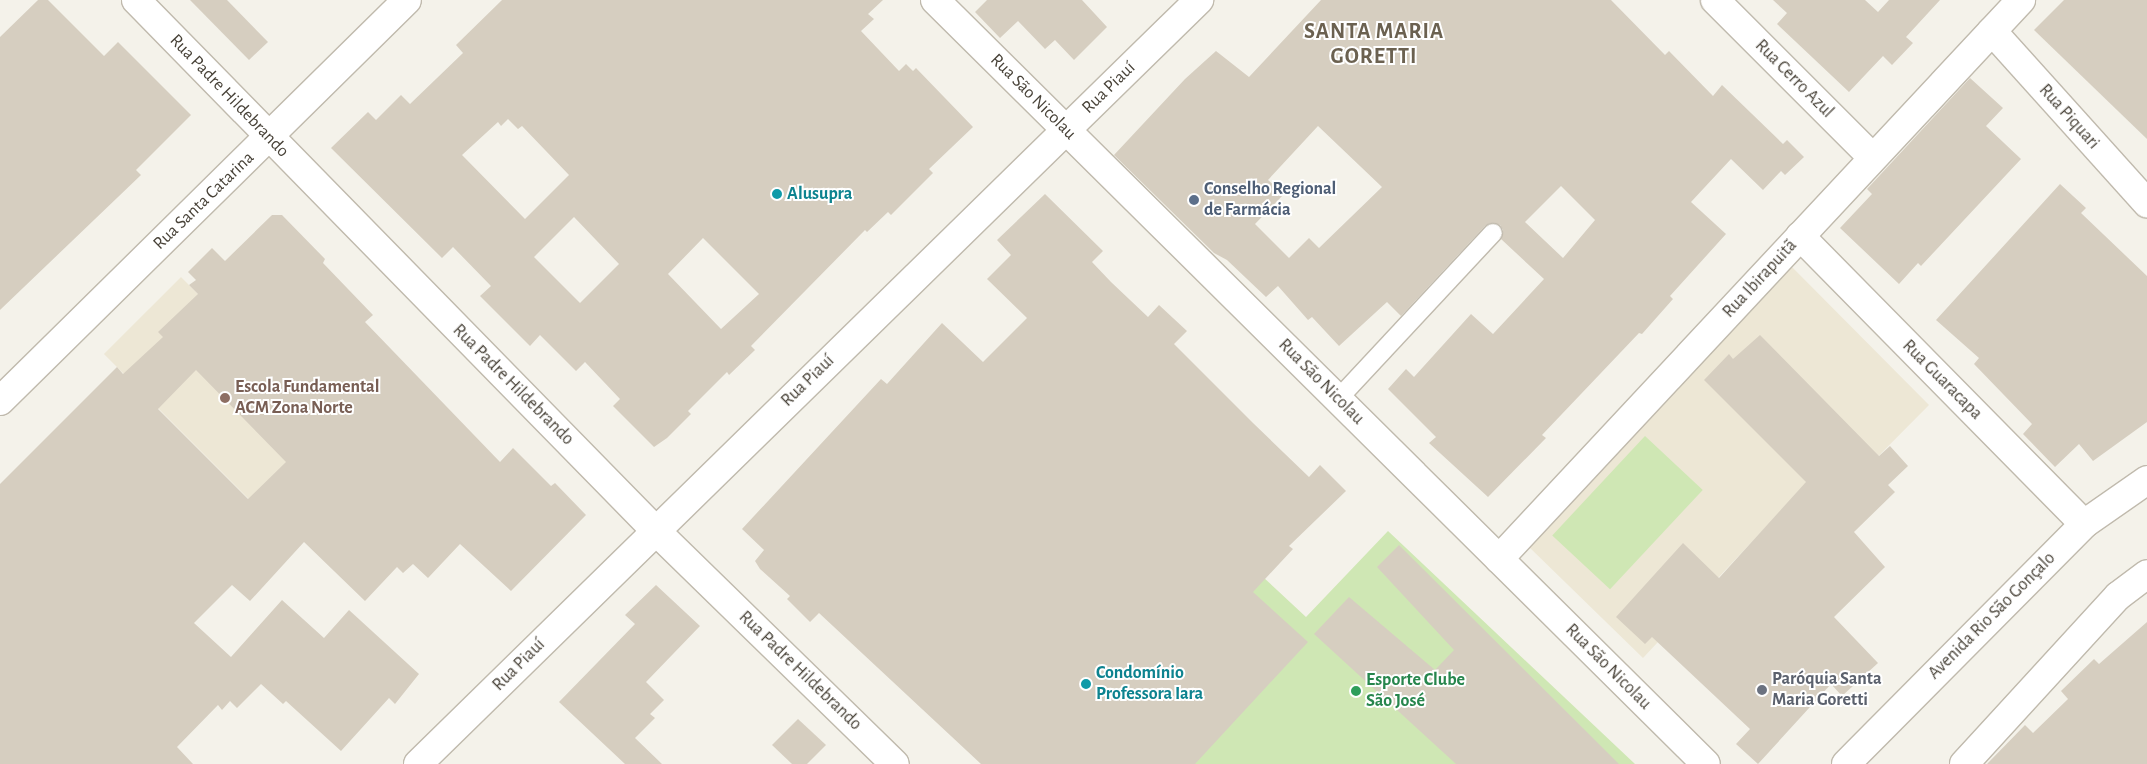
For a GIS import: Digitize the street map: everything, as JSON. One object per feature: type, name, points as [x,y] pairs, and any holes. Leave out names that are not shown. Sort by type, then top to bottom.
[{"type":"street","name":"Rua Padre Hildebrando","points":[[136,0],[656,530],[895,764]]},
{"type":"street","name":"Rua Santa Catarina","points":[[0,401],[407,0]]},
{"type":"street","name":"Rua São Nicolau","points":[[935,0],[1706,764]]},
{"type":"street","name":"Rua Piauí","points":[[418,764],[1199,0]]},
{"type":"street","name":"Rua Cerro Azul","points":[[1715,0],[1873,158]]},
{"type":"street","name":"Rua Ibirapuitã","points":[[1499,559],[2020,0]]},
{"type":"street","name":"Rua Piquari","points":[[1992,31],[2147,203]]},
{"type":"street","name":"Rua Guaracapa","points":[[1800,236],[2084,524]]},
{"type":"street","name":"Avenida Rio São Gonçalo","points":[[1846,764],[2084,524],[2147,480]]},
{"type":"street","points":[[1964,764],[2118,596],[2147,574]]},
{"type":"lane","points":[[1338,399],[1493,233]]},
{"type":"shaded area","points":[[1790,265],[1929,405],[1812,523],[1790,501],[1643,658],[1528,546]]},
{"type":"shaded area","name":"Escola Fundamental ACM Zona Norte","points":[[181,277],[346,442],[269,520],[104,354]]},
{"type":"green space","points":[[1645,436],[1703,490],[1610,589],[1552,535]]},
{"type":"green space","name":"Esporte Clube São José","points":[[1388,531],[1635,764],[1086,764],[1263,577],[1306,617]]},
{"type":"building","points":[[38,0],[48,0],[104,56],[118,42],[191,115],[136,170],[141,175],[0,310],[0,37]]},
{"type":"building","points":[[190,0],[227,0],[268,42],[249,60]]},
{"type":"building","points":[[502,0],[883,0],[868,14],[874,19],[861,31],[899,71],[906,64],[913,71],[916,68],[973,127],[929,169],[933,173],[891,215],[888,212],[867,232],[865,230],[751,346],[755,350],[729,375],[727,372],[688,411],[691,414],[667,438],[654,447],[613,406],[620,399],[585,362],[576,371],[540,335],[530,346],[480,296],[491,286],[453,247],[442,258],[331,148],[368,112],[376,120],[401,95],[410,104],[463,53],[456,45]],"holes":[[[508,119],[518,129],[522,126],[569,175],[525,219],[462,155],[498,122],[501,126]],[[574,217],[619,264],[580,303],[534,257]],[[703,238],[759,294],[721,329],[668,274]]]},
{"type":"building","points":[[987,0],[1082,0],[1107,27],[1074,60],[1055,40],[1045,49],[1018,21],[1000,38],[975,12]]},
{"type":"building","points":[[1321,0],[1611,0],[1665,55],[1669,51],[1713,96],[1722,85],[1783,144],[1787,140],[1804,157],[1785,175],[1781,171],[1763,190],[1731,159],[1691,202],[1726,234],[1670,296],[1673,299],[1642,334],[1639,333],[1542,435],[1546,438],[1488,497],[1429,443],[1436,437],[1388,389],[1406,369],[1414,377],[1471,314],[1493,334],[1544,279],[1501,239],[1503,230],[1500,225],[1490,223],[1485,226],[1401,316],[1387,302],[1339,346],[1312,317],[1308,320],[1278,286],[1266,297],[1227,260],[1214,253],[1114,155],[1185,79],[1216,51],[1249,77]],"holes":[[[1318,126],[1382,187],[1319,248],[1309,238],[1289,258],[1255,224],[1284,194],[1268,180]],[[1561,186],[1595,220],[1563,258],[1525,222]]]},
{"type":"building","points":[[1773,0],[1865,0],[1878,12],[1889,0],[1940,0],[1906,37],[1913,43],[1892,65],[1883,56],[1849,92],[1777,24],[1787,13]]},
{"type":"building","points":[[2064,0],[2147,0],[2147,139],[2034,30]]},
{"type":"building","points":[[1970,78],[2003,108],[1986,126],[2021,159],[1921,266],[1918,263],[1899,284],[1840,228],[1872,194],[1867,189]]},
{"type":"building","points":[[2060,184],[2086,208],[2081,213],[2147,276],[2147,422],[2093,461],[2079,444],[2055,467],[2023,434],[2032,424],[1974,364],[1979,358],[1936,320]]},
{"type":"building","points":[[1045,194],[1103,251],[1092,262],[1111,282],[1148,317],[1159,305],[1187,331],[1174,344],[1253,423],[1309,477],[1320,465],[1346,491],[1289,546],[1293,549],[1253,592],[1308,642],[1195,764],[981,764],[819,613],[810,622],[787,599],[790,596],[760,569],[755,561],[764,550],[742,529],[881,379],[887,384],[942,323],[983,362],[1027,318],[987,279],[1011,255],[997,240]]},
{"type":"building","points":[[272,215],[282,215],[325,259],[323,263],[373,315],[365,322],[500,462],[513,448],[551,486],[555,483],[586,515],[511,591],[460,544],[428,578],[413,564],[403,573],[397,567],[365,601],[304,542],[250,601],[232,585],[194,623],[231,657],[282,600],[324,638],[349,610],[419,674],[395,704],[389,698],[341,751],[286,701],[283,704],[261,684],[237,708],[230,701],[222,710],[218,705],[177,747],[193,764],[0,764],[0,484],[117,367],[123,374],[163,337],[158,332],[198,294],[189,285],[196,280],[188,272],[212,248],[225,261]],"holes":[[[196,370],[286,462],[248,499],[158,409]]]},
{"type":"building","points":[[1760,335],[1879,456],[1890,446],[1908,466],[1888,485],[1895,492],[1854,532],[1885,567],[1834,617],[1878,663],[1842,696],[1831,684],[1758,764],[1736,744],[1750,729],[1652,637],[1645,644],[1616,617],[1683,543],[1719,578],[1806,482],[1704,380],[1729,354],[1733,359]]},
{"type":"building","points":[[1399,545],[1619,764],[1456,764],[1314,634],[1349,597],[1435,670],[1454,650],[1377,567]]},
{"type":"building","points":[[656,585],[700,626],[646,682],[664,700],[650,714],[655,718],[635,738],[662,764],[625,764],[559,702],[635,624],[625,615]]},
{"type":"building","points":[[2147,622],[2147,764],[1987,764],[2025,725],[2033,733],[2068,699],[2061,691],[2094,659],[2099,664]]},
{"type":"building","points":[[798,719],[826,745],[807,764],[792,764],[772,745]]},
{"type":"place","name":"Alusupra","points":[[777,194]]},
{"type":"place","name":"Conselho Regional de Farmácia","points":[[1194,200]]},
{"type":"place","name":"Escola Fundamental ACM Zona Norte","points":[[225,398]]},
{"type":"place","name":"Condomínio Professora Iara","points":[[1086,684]]},
{"type":"place","name":"Paróquia Santa Maria Goretti","points":[[1762,690]]},
{"type":"place","name":"Esporte Clube São José","points":[[1356,691]]},
{"type":"district","name":"SANTA MARIA GORETTI","points":[[1374,44]]}]
